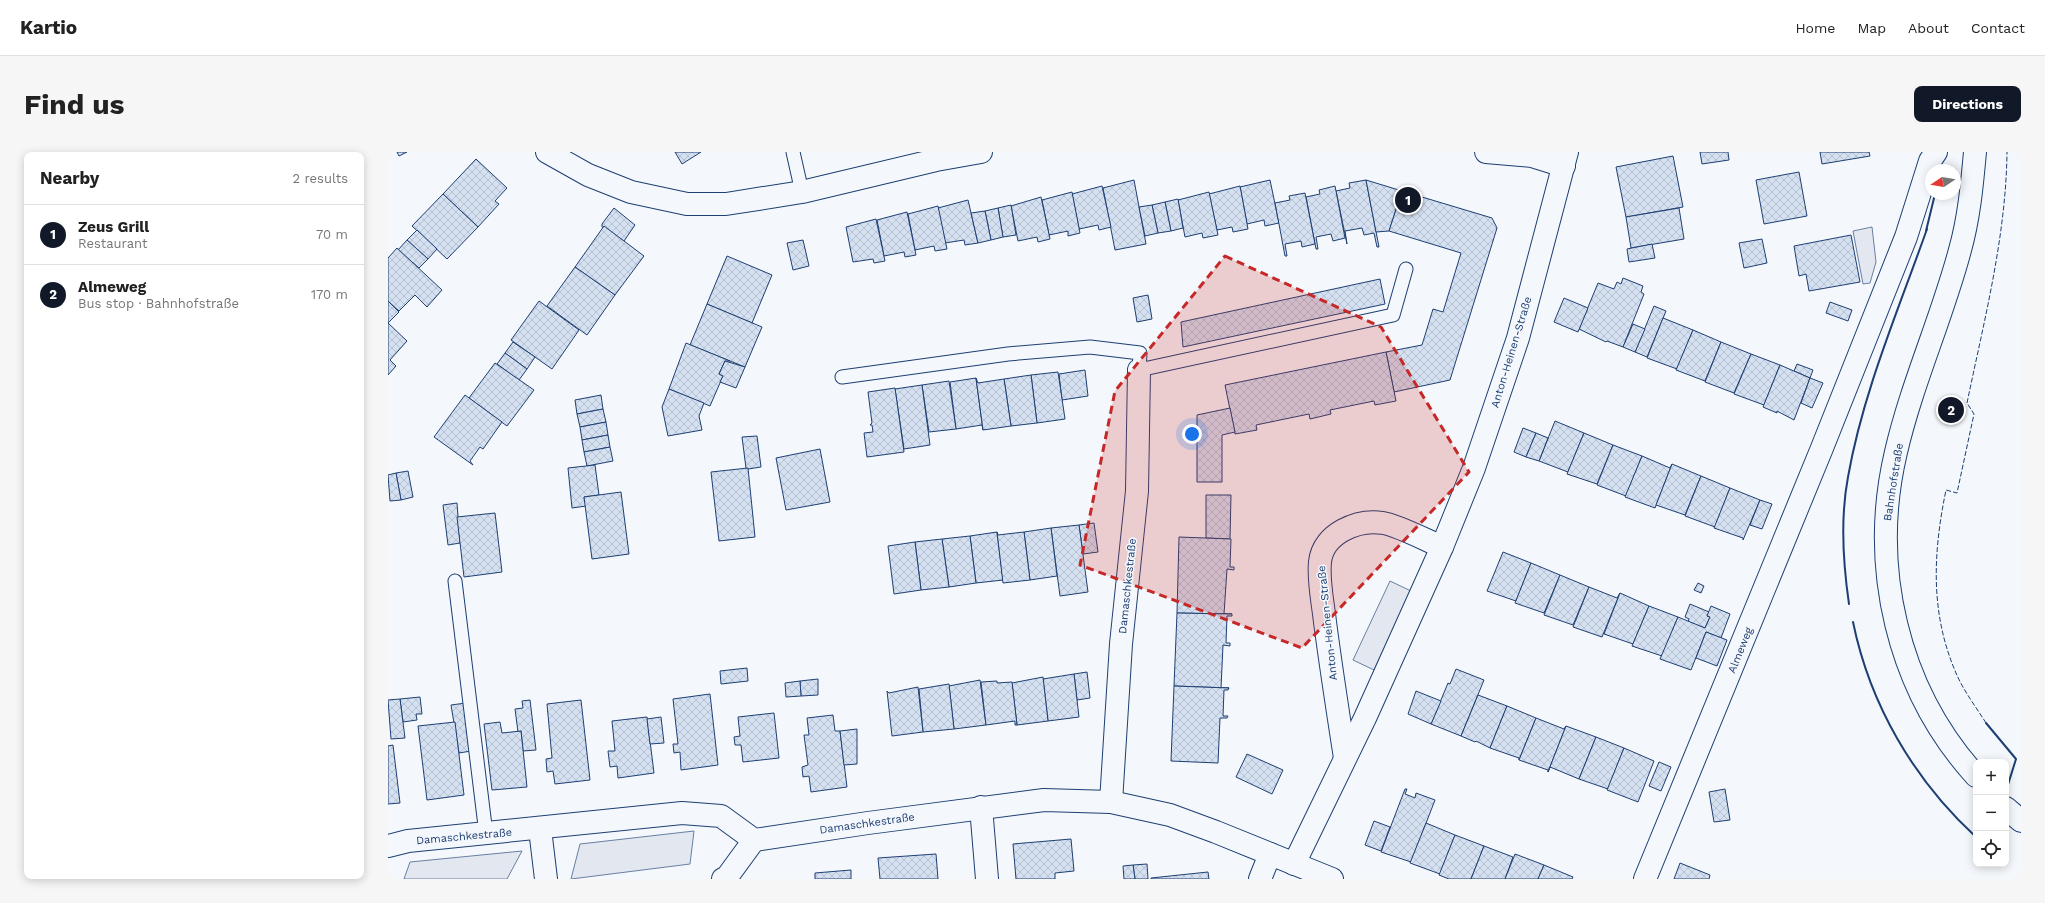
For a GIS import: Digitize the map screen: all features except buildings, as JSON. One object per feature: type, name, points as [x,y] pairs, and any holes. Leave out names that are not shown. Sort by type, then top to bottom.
[{"type":"street","points":[[547,152],[588,175],[631,192],[687,204],[726,204],[802,192],[936,160],[981,152]]},
{"type":"street","points":[[1486,152],[1566,159]]},
{"type":"street","name":"Bahnhofstraße","points":[[1973,772],[1941,731],[1922,698],[1904,654],[1891,602],[1885,533],[1896,452],[1910,401],[1939,321],[1961,249],[1971,195],[1975,152]]},
{"type":"street","name":"Almeweg","points":[[1645,879],[1825,441],[1906,237],[1933,156]]},
{"type":"street","name":"Anton-Heinen-Straße","points":[[1294,864],[1365,718],[1442,547],[1474,468],[1518,338],[1566,159]]},
{"type":"street","name":"Damaschkestraße","points":[[1111,802],[1121,644],[1137,491],[1139,370]]},
{"type":"street","name":"Anton-Heinen-Straße","points":[[1345,758],[1333,686],[1322,593],[1320,561],[1327,546],[1340,532],[1357,523],[1385,523],[1442,547]]},
{"type":"street","name":"Damaschkestraße","points":[[388,846],[408,841],[540,829],[682,813],[721,816],[754,840],[1044,800],[1111,802],[1170,815],[1332,879]]},
{"type":"street","points":[[981,808],[987,879]]},
{"type":"street","points":[[2009,811],[2021,821]]},
{"type":"street","points":[[540,829],[546,879]]},
{"type":"street","points":[[723,879],[727,877],[754,840]]},
{"type":"street","points":[[1260,879],[1270,854]]},
{"type":"lane","points":[[793,152],[802,192]]},
{"type":"lane","points":[[842,377],[1008,354],[1090,347],[1140,353],[1139,370],[1393,316],[1406,269]]},
{"type":"lane","points":[[455,581],[486,834]]},
{"type":"highlighted area","points":[[1225,256],[1381,327],[1469,472],[1302,648],[1080,565],[1115,391]]},
{"type":"shaded area","points":[[1872,227],[1876,262],[1870,283],[1863,284],[1853,231]]},
{"type":"shaded area","points":[[1390,581],[1411,591],[1374,670],[1353,660]]},
{"type":"shaded area","points":[[694,831],[690,864],[571,879],[580,844]]},
{"type":"shaded area","points":[[522,851],[507,879],[404,879],[410,862]]},
{"type":"fence","points":[[1986,723],[1962,686],[1956,673],[1942,628],[1936,583],[1938,537],[1946,490],[1957,493],[1974,414],[1967,403],[1993,279],[2003,216],[2007,152]]},
{"type":"wall","points":[[1926,231],[1934,200]]},
{"type":"wall","points":[[1849,604],[1843,541],[1844,509],[1848,477],[1872,383],[1927,229]]},
{"type":"wall","points":[[1853,622],[1871,683],[1883,711],[1898,739],[1914,766],[1933,791],[1973,834]]},
{"type":"wall","points":[[1986,723],[2016,759],[2009,781]]},
{"type":"place","name":"Zeus Grill","points":[[1408,200]]},
{"type":"place","name":"Almeweg","points":[[1951,410]]}]
